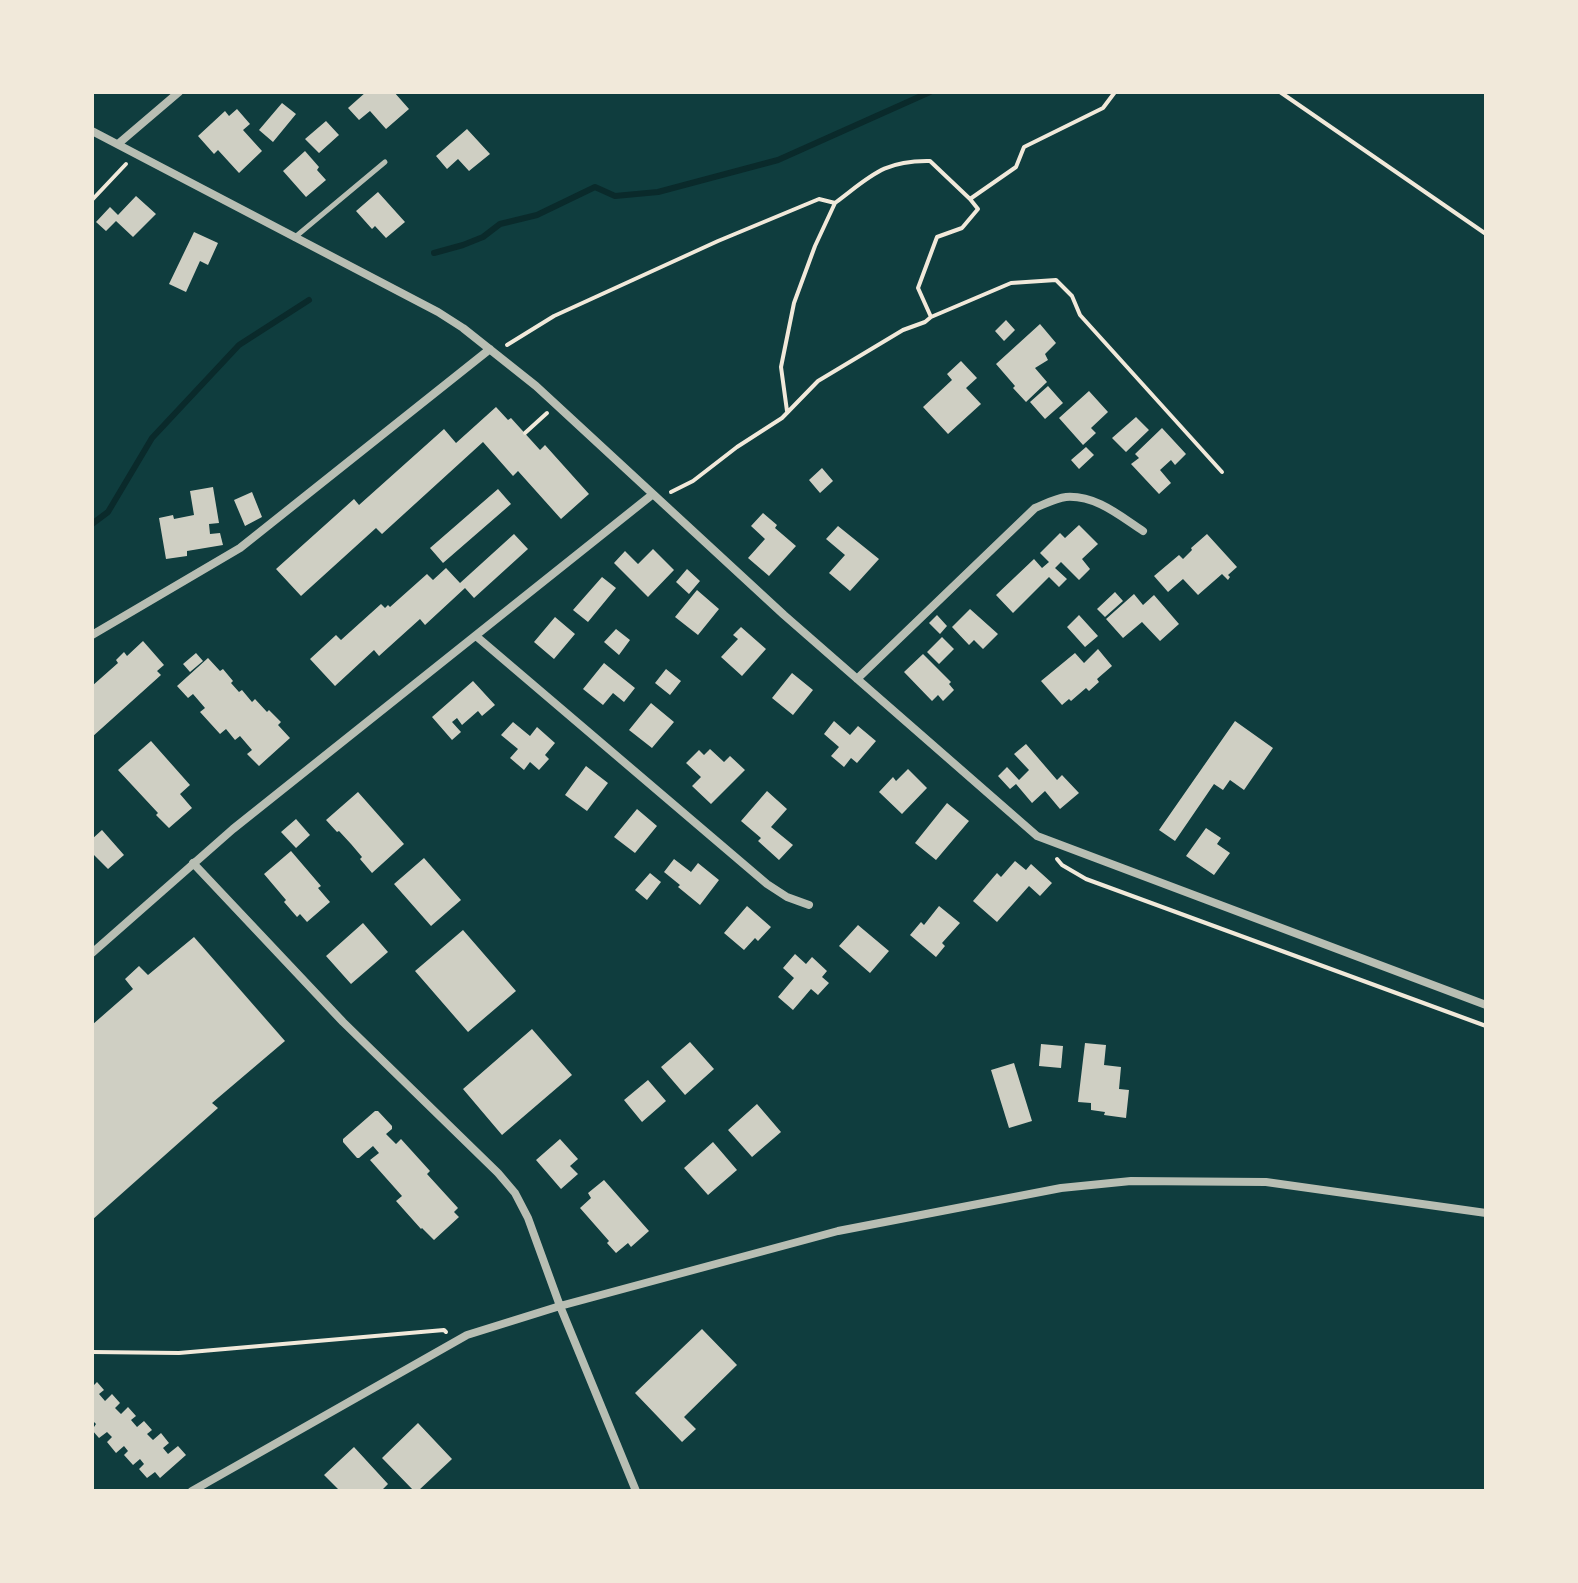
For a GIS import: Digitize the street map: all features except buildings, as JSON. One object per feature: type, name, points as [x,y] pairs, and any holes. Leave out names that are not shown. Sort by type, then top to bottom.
[{"type":"street","points":[[118,144],[179,92]]},
{"type":"street","points":[[92,131],[438,312],[463,328],[556,404],[784,615],[1037,836],[1486,1005]]},
{"type":"street","points":[[92,635],[240,548],[492,351]]},
{"type":"street","points":[[92,953],[193,863],[655,496]]},
{"type":"street","points":[[857,679],[1035,508],[1067,497],[1088,500],[1104,505],[1143,531]]},
{"type":"street","points":[[476,636],[767,884],[787,897],[809,905]]},
{"type":"street","points":[[193,863],[343,1022],[515,1193],[528,1218],[560,1306],[636,1491]]},
{"type":"street","points":[[192,1491],[467,1335],[560,1306],[838,1231],[1061,1188],[1131,1181],[1266,1182],[1486,1213]]},
{"type":"lane","points":[[294,238],[385,162]]},
{"type":"path","points":[[970,199],[1016,167],[1024,147],[1103,108],[1115,92]]},
{"type":"path","points":[[1280,92],[1486,234]]},
{"type":"path","points":[[92,200],[136,154]]},
{"type":"path","points":[[788,412],[781,367],[794,303],[835,203],[879,170],[907,161],[930,161],[978,209],[962,228],[937,237],[918,288],[931,317]]},
{"type":"path","points":[[492,351],[554,316],[718,241],[819,199],[835,203]]},
{"type":"path","points":[[655,496],[693,481],[782,418],[818,381],[903,330],[1011,283],[1056,280],[1072,296],[1080,315],[1222,472]]},
{"type":"path","points":[[525,433],[556,404]]},
{"type":"path","points":[[1037,836],[1062,865],[1086,879],[1486,1026]]},
{"type":"path","points":[[92,1352],[179,1353],[444,1330],[457,1341]]},
{"type":"waterway","points":[[434,253],[483,237],[500,224],[537,215],[595,187],[615,196],[658,192],[778,160],[930,92]]},
{"type":"waterway","points":[[92,524],[108,512],[152,438],[239,345],[309,300]]}]
